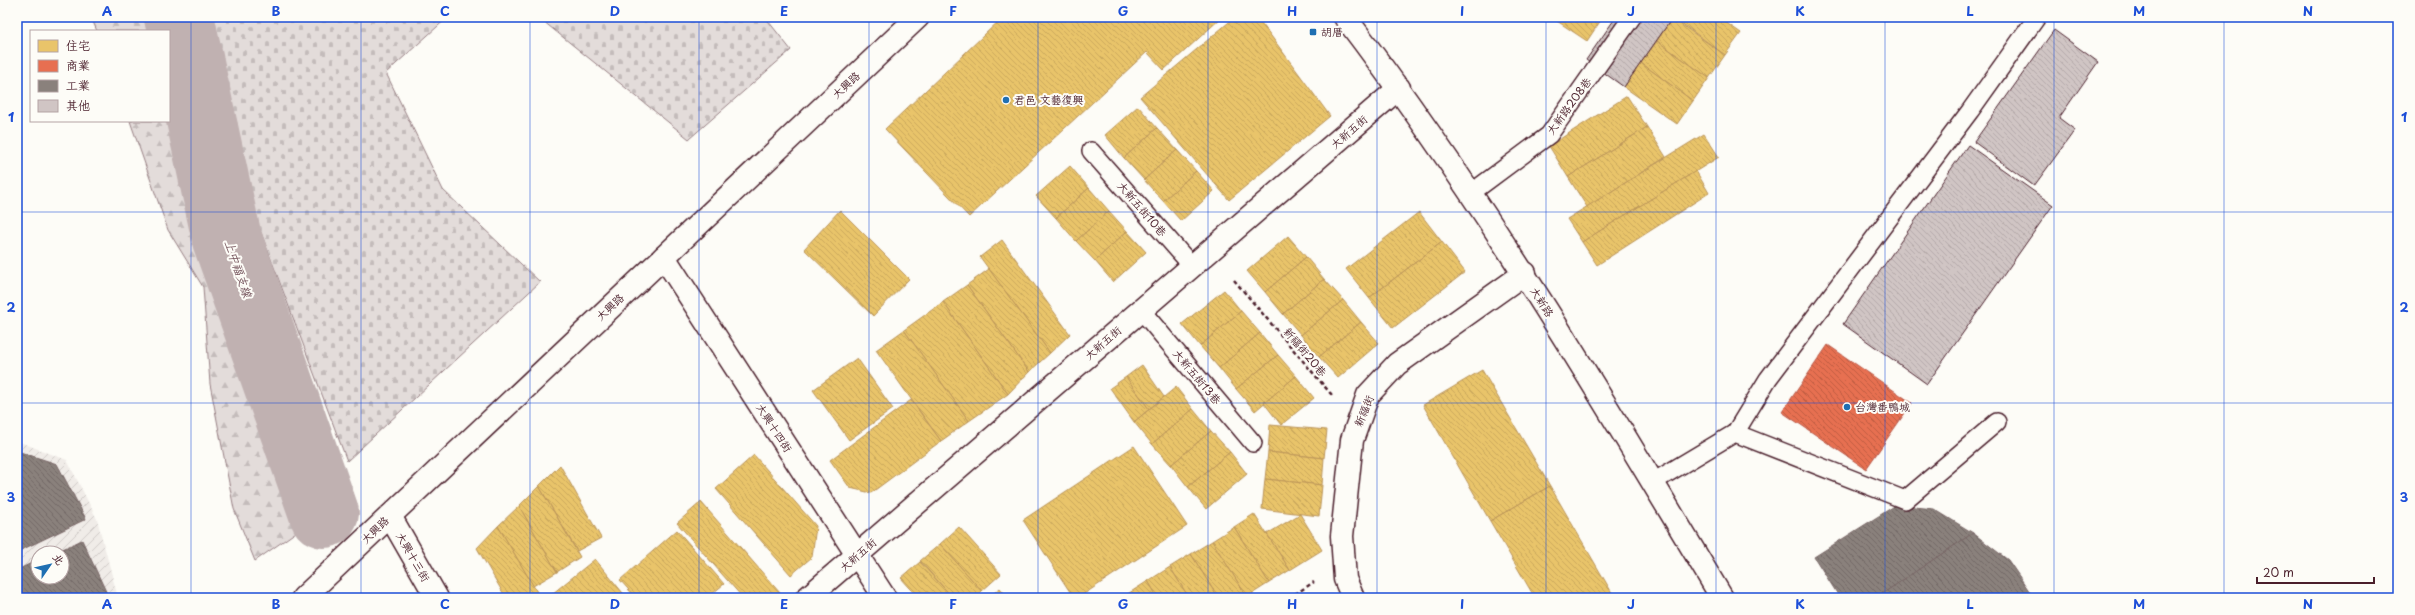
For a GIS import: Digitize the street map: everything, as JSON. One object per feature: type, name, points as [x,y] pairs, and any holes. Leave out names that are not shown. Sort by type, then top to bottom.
[{"type":"street","name":"大興路","points":[[303,598],[918,17]]},
{"type":"street","name":"大新路","points":[[1345,17],[1399,88],[1525,273],[1722,598]]},
{"type":"street","name":"大新五街","points":[[807,598],[1399,88]]},
{"type":"street","name":"大興十四街","points":[[664,257],[885,598]]},
{"type":"street","name":"新福街","points":[[1352,598],[1344,579],[1342,536],[1352,440],[1368,395],[1397,364],[1525,273]]},
{"type":"street","name":"大興十三街","points":[[390,516],[437,598]]},
{"type":"lane","name":"大新路208巷","points":[[1471,194],[1550,135],[1632,17]]},
{"type":"lane","points":[[1653,482],[1735,433],[1768,378],[1970,111],[2037,17]]},
{"type":"lane","name":"大新五街10巷","points":[[1092,152],[1192,266]]},
{"type":"lane","name":"大新五街13巷","points":[[1141,310],[1253,443]]},
{"type":"lane","points":[[1735,433],[1905,500],[1997,422]]},
{"type":"path","name":"新福街20巷","points":[[1234,280],[1331,394],[1350,376],[1368,395]]},
{"type":"shaded area","points":[[17,441],[67,460],[97,519],[118,598],[17,598]]},
{"type":"green space","points":[[91,17],[156,17],[160,30],[97,30]]},
{"type":"green space","points":[[208,17],[448,17],[386,73],[443,190],[540,282],[347,461],[242,182]]},
{"type":"green space","points":[[538,17],[765,17],[791,50],[689,139]]},
{"type":"green space","points":[[170,71],[200,187],[288,460],[299,530],[255,561],[234,509],[210,384],[203,287],[168,230],[130,122],[170,122]]},
{"type":"building: 住宅","name":"君邑 文藝復興","points":[[1003,17],[1222,17],[1164,70],[1147,52],[969,217],[885,129]]},
{"type":"building: 住宅","points":[[1235,17],[1257,17],[1330,116],[1229,200],[1140,97]]},
{"type":"building: 住宅","points":[[1551,17],[1603,17],[1587,41]]},
{"type":"building: 住宅","points":[[1673,17],[1718,17],[1741,33],[1725,55]]},
{"type":"building: 住宅","points":[[1672,18],[1725,55],[1709,78],[1657,41]]},
{"type":"building: 住宅","points":[[1657,41],[1709,78],[1693,101],[1641,63]]},
{"type":"building: 住宅","points":[[1641,63],[1693,101],[1677,124],[1624,87]]},
{"type":"building: 住宅","points":[[1627,96],[1647,127],[1568,177],[1549,146]]},
{"type":"building: 住宅","points":[[1138,106],[1157,128],[1124,158],[1105,135]]},
{"type":"building: 住宅","points":[[1647,127],[1666,157],[1587,207],[1568,177]]},
{"type":"building: 住宅","points":[[1157,128],[1177,150],[1144,180],[1124,158]]},
{"type":"building: 住宅","points":[[1704,134],[1719,157],[1582,242],[1567,219]]},
{"type":"building: 住宅","points":[[1177,150],[1196,171],[1163,201],[1144,180]]},
{"type":"building: 住宅","points":[[1070,166],[1089,188],[1056,218],[1036,196]]},
{"type":"building: 住宅","points":[[1196,171],[1214,191],[1181,221],[1163,201]]},
{"type":"building: 住宅","points":[[1696,171],[1709,193],[1597,265],[1582,242]]},
{"type":"building: 住宅","points":[[1089,188],[1109,211],[1076,241],[1056,218]]},
{"type":"building: 住宅","points":[[840,210],[909,279],[873,316],[804,249]]},
{"type":"building: 住宅","points":[[1109,211],[1127,231],[1095,261],[1076,241]]},
{"type":"building: 住宅","points":[[1419,212],[1442,242],[1369,298],[1346,269]]},
{"type":"building: 住宅","points":[[1127,231],[1146,252],[1113,282],[1095,261]]},
{"type":"building: 住宅","points":[[1288,236],[1306,257],[1265,292],[1247,271]]},
{"type":"building: 住宅","points":[[1002,240],[1070,334],[1050,353],[980,257]]},
{"type":"building: 住宅","points":[[1442,242],[1465,272],[1393,328],[1369,298]]},
{"type":"building: 住宅","points":[[1306,257],[1324,279],[1283,314],[1265,292]]},
{"type":"building: 住宅","points":[[989,269],[1050,353],[1029,372],[967,285]]},
{"type":"building: 住宅","points":[[1324,279],[1343,300],[1301,335],[1283,314]]},
{"type":"building: 住宅","points":[[967,285],[1029,372],[1008,394],[943,302]]},
{"type":"building: 住宅","points":[[1224,290],[1241,311],[1200,346],[1182,324]]},
{"type":"building: 住宅","points":[[1343,300],[1361,322],[1319,357],[1301,335]]},
{"type":"building: 住宅","points":[[943,302],[1008,394],[969,421],[904,330]]},
{"type":"building: 住宅","points":[[1241,311],[1260,333],[1219,368],[1200,346]]},
{"type":"building: 住宅","points":[[1361,322],[1379,343],[1338,378],[1319,357]]},
{"type":"building: 住宅","points":[[904,330],[969,421],[941,441],[876,350]]},
{"type":"building: 住宅","points":[[1260,333],[1278,355],[1236,389],[1219,368]]},
{"type":"building: 住宅","points":[[1278,355],[1296,376],[1255,411],[1236,389]]},
{"type":"building: 住宅","points":[[857,358],[893,409],[849,440],[813,390]]},
{"type":"building: 住宅","points":[[1142,365],[1164,397],[1149,409],[1126,377]]},
{"type":"building: 住宅","points":[[1482,370],[1550,486],[1490,521],[1423,405]]},
{"type":"building: 住宅","points":[[1296,376],[1314,398],[1281,425],[1264,403]]},
{"type":"building: 住宅","points":[[1126,377],[1149,409],[1134,422],[1110,388]]},
{"type":"building: 住宅","points":[[1176,387],[1193,409],[1152,444],[1134,422]]},
{"type":"building: 住宅","points":[[911,400],[941,441],[871,493],[850,488],[830,460]]},
{"type":"building: 住宅","points":[[1193,409],[1211,431],[1171,465],[1152,444]]},
{"type":"building: 住宅","points":[[1270,425],[1327,430],[1324,458],[1268,452]]},
{"type":"building: 住宅","points":[[1211,431],[1230,452],[1188,487],[1171,465]]},
{"type":"building: 住宅","points":[[1134,446],[1187,526],[1078,598],[1074,598],[1023,520]]},
{"type":"building: 住宅","points":[[1230,452],[1247,474],[1206,509],[1188,487]]},
{"type":"building: 住宅","points":[[1268,452],[1324,458],[1322,485],[1265,479]]},
{"type":"building: 住宅","points":[[754,455],[816,526],[812,557],[791,575],[716,489]]},
{"type":"building: 住宅","points":[[560,465],[601,538],[577,551],[539,486]]},
{"type":"building: 住宅","points":[[1265,479],[1322,485],[1319,516],[1262,509]]},
{"type":"building: 住宅","points":[[539,486],[580,557],[557,572],[519,506]]},
{"type":"building: 住宅","points":[[1550,486],[1615,598],[1535,598],[1490,521]]},
{"type":"building: 住宅","points":[[701,502],[780,593],[774,598],[743,598],[677,523]]},
{"type":"building: 住宅","points":[[519,506],[557,572],[533,586],[498,526]]},
{"type":"building: 住宅","points":[[1254,514],[1290,570],[1269,583],[1234,527]]},
{"type":"building: 住宅","points":[[1300,514],[1322,550],[1290,570],[1267,534]]},
{"type":"building: 住宅","points":[[498,526],[537,592],[528,598],[506,598],[477,548]]},
{"type":"building: 住宅","points":[[959,527],[1001,574],[982,591],[940,544]]},
{"type":"building: 住宅","points":[[1234,527],[1269,583],[1247,597],[1212,541]]},
{"type":"building: 住宅","points":[[677,530],[724,584],[707,598],[636,598],[620,580]]},
{"type":"building: 住宅","points":[[1212,541],[1247,597],[1218,598],[1191,554]]},
{"type":"building: 住宅","points":[[940,544],[982,591],[975,598],[953,598],[920,561]]},
{"type":"building: 住宅","points":[[1191,554],[1218,598],[1189,598],[1170,567]]},
{"type":"building: 住宅","points":[[595,559],[627,598],[547,598]]},
{"type":"building: 住宅","points":[[920,562],[953,598],[919,598],[901,578]]},
{"type":"building: 住宅","points":[[1170,567],[1189,598],[1158,598],[1148,581]]},
{"type":"building: 住宅","points":[[1148,581],[1158,598],[1129,598],[1126,595]]},
{"type":"building: 住宅","points":[[1000,588],[1008,598],[988,598]]},
{"type":"building: 商業","name":"台灣番鴨城","points":[[1828,345],[1912,403],[1866,469],[1782,412]]},
{"type":"building: 工業","points":[[17,451],[57,464],[86,519],[17,552]]},
{"type":"building: 工業","points":[[1896,505],[1934,509],[1973,533],[1876,598],[1840,598],[1814,557]]},
{"type":"building: 工業","points":[[1973,533],[2008,560],[2034,598],[1876,598]]},
{"type":"building: 工業","points":[[82,540],[109,598],[17,598],[17,570],[30,564],[30,585],[70,585],[70,546]]},
{"type":"building: 其他","points":[[1616,17],[1673,17],[1624,87],[1586,60]]},
{"type":"building: 其他","points":[[2054,30],[2098,62],[2059,118],[2075,130],[2034,186],[1974,142]]},
{"type":"building: 其他","points":[[1968,145],[2053,205],[1927,384],[1843,324]]},
{"type":"waterway","name":"上中福支線","points":[[179,17],[227,239],[324,513]]},
{"type":"place","name":"胡厝","points":[[1313,32]]},
{"type":"place","name":"君邑 文藝復興","points":[[1006,100]]},
{"type":"place","name":"台灣番鴨城","points":[[1847,407]]}]
